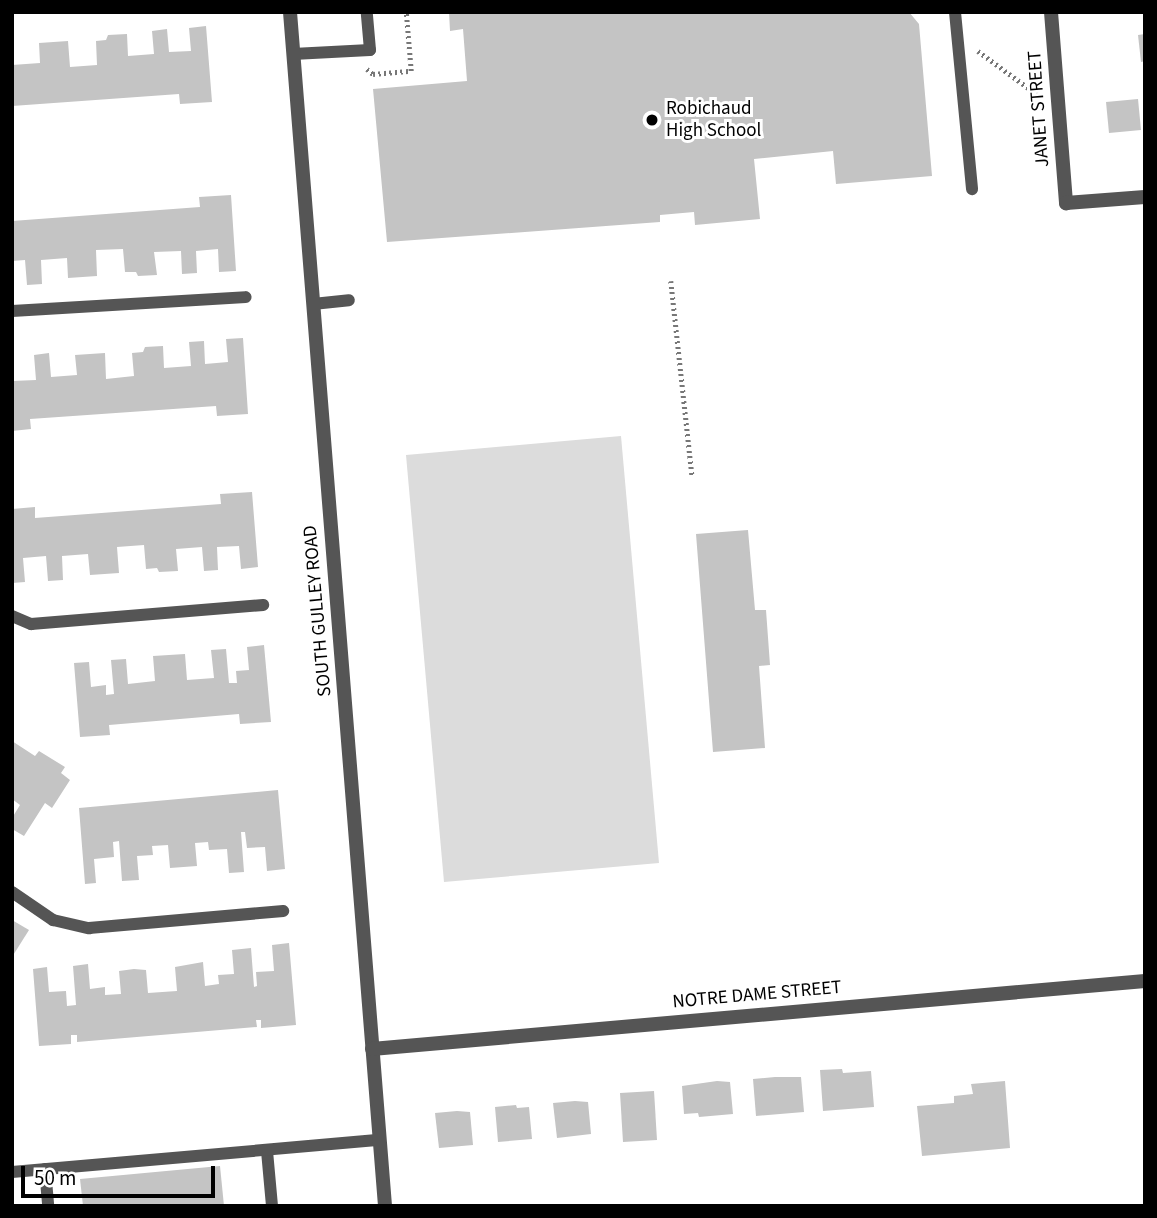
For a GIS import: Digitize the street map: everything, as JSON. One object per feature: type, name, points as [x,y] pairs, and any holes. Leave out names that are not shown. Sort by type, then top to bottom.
[{"type":"street","name":"SOUTH GULLEY ROAD","points":[[290,12],[385,1206]]},
{"type":"street","name":"JANET STREET","points":[[1051,12],[1066,203],[1145,197]]},
{"type":"street","name":"NOTRE DAME STREET","points":[[372,1049],[1145,981]]},
{"type":"lane","points":[[293,54],[370,50],[367,12]]},
{"type":"lane","points":[[955,12],[972,189]]},
{"type":"lane","points":[[12,311],[246,297]]},
{"type":"lane","points":[[313,304],[349,300]]},
{"type":"lane","points":[[12,616],[31,624],[263,605]]},
{"type":"lane","points":[[12,892],[52,920],[89,928],[283,911]]},
{"type":"lane","points":[[12,1172],[380,1140]]},
{"type":"lane","points":[[267,1151],[272,1206]]},
{"type":"lane","points":[[45,1169],[48,1206]]},
{"type":"path","points":[[974,48],[1042,97]]},
{"type":"path","points":[[671,281],[692,475]]},
{"type":"shaded area","points":[[621,436],[659,863],[444,882],[406,455]]},
{"type":"building","name":"Robichaud High School","points":[[449,12],[909,12],[919,24],[932,176],[836,184],[833,151],[754,159],[760,219],[695,225],[694,212],[660,215],[660,222],[387,242],[373,89],[467,81],[463,29],[450,31]]},
{"type":"building","points":[[206,26],[212,102],[180,104],[179,94],[12,106],[12,65],[40,63],[39,43],[68,41],[70,67],[97,65],[96,41],[106,40],[108,35],[127,34],[128,56],[154,54],[152,31],[167,29],[169,52],[191,51],[189,28]]},
{"type":"building","points":[[1145,34],[1145,61],[1141,62],[1138,35]]},
{"type":"building","points":[[1138,99],[1141,130],[1109,133],[1106,102]]},
{"type":"building","points":[[231,195],[236,271],[219,272],[218,249],[196,251],[197,273],[182,274],[181,251],[154,252],[157,275],[138,276],[136,272],[125,272],[123,249],[96,250],[97,276],[68,278],[67,258],[41,260],[42,284],[27,285],[25,260],[12,261],[12,221],[200,207],[199,197]]},
{"type":"building","points":[[243,338],[248,414],[217,416],[216,406],[30,419],[31,429],[12,431],[12,381],[36,380],[34,355],[49,353],[51,377],[77,375],[75,355],[105,353],[106,379],[134,376],[132,353],[143,352],[145,347],[163,346],[164,368],[191,366],[189,342],[204,341],[205,364],[228,362],[226,339]]},
{"type":"building","points":[[252,492],[258,567],[241,569],[239,546],[217,547],[218,570],[204,571],[202,547],[176,549],[178,571],[159,572],[157,568],[146,569],[144,545],[117,547],[119,573],[90,575],[88,554],[62,556],[63,580],[48,581],[46,556],[23,558],[25,582],[12,583],[12,509],[35,507],[35,518],[221,504],[220,494]]},
{"type":"building","points":[[748,530],[755,610],[766,610],[770,665],[759,666],[765,748],[713,752],[696,534]]},
{"type":"building","points":[[264,645],[271,722],[240,724],[239,714],[109,725],[110,735],[80,737],[74,663],[89,662],[91,687],[106,685],[106,695],[114,694],[111,660],[126,659],[128,684],[155,681],[153,656],[185,654],[187,680],[214,678],[211,650],[226,649],[229,683],[237,683],[236,671],[249,670],[247,647]]},
{"type":"building","points":[[12,741],[35,756],[39,751],[65,767],[61,773],[70,780],[52,808],[45,803],[24,836],[12,829],[12,818],[20,805],[12,799]]},
{"type":"building","points":[[278,790],[285,869],[267,871],[265,847],[247,848],[245,832],[241,832],[244,872],[229,873],[227,849],[209,850],[208,842],[195,843],[197,866],[170,868],[168,845],[152,846],[153,855],[137,856],[139,880],[122,881],[119,841],[113,842],[114,857],[94,859],[96,883],[85,884],[79,808]]},
{"type":"building","points":[[12,920],[29,930],[12,957]]},
{"type":"building","points":[[289,943],[296,1025],[261,1028],[261,1020],[256,1020],[257,1027],[77,1042],[77,1035],[71,1035],[71,1044],[39,1046],[33,969],[47,967],[49,992],[66,991],[67,1006],[76,1005],[73,966],[88,964],[90,989],[105,987],[105,995],[121,994],[119,971],[134,969],[146,970],[148,993],[177,991],[175,967],[203,962],[205,986],[219,984],[218,975],[234,974],[232,950],[251,948],[254,987],[257,986],[256,972],[274,971],[272,945]]},
{"type":"building","points":[[842,1069],[843,1073],[871,1071],[874,1107],[823,1111],[820,1070]]},
{"type":"building","points":[[801,1077],[804,1112],[756,1116],[753,1079]]},
{"type":"building","points":[[1005,1081],[1010,1148],[922,1156],[917,1106],[954,1103],[954,1096],[973,1094],[971,1084]]},
{"type":"building","points":[[730,1082],[733,1114],[699,1117],[698,1113],[684,1114],[682,1086]]},
{"type":"building","points":[[654,1091],[657,1140],[623,1142],[620,1093]]},
{"type":"building","points":[[588,1102],[591,1134],[557,1138],[553,1103]]},
{"type":"building","points":[[516,1105],[517,1108],[529,1107],[532,1139],[498,1142],[495,1107]]},
{"type":"building","points":[[470,1112],[473,1145],[439,1148],[435,1113]]},
{"type":"building","points":[[220,1166],[224,1206],[83,1206],[80,1179]]},
{"type":"place","name":"Robichaud High School","points":[[652,120]]}]
